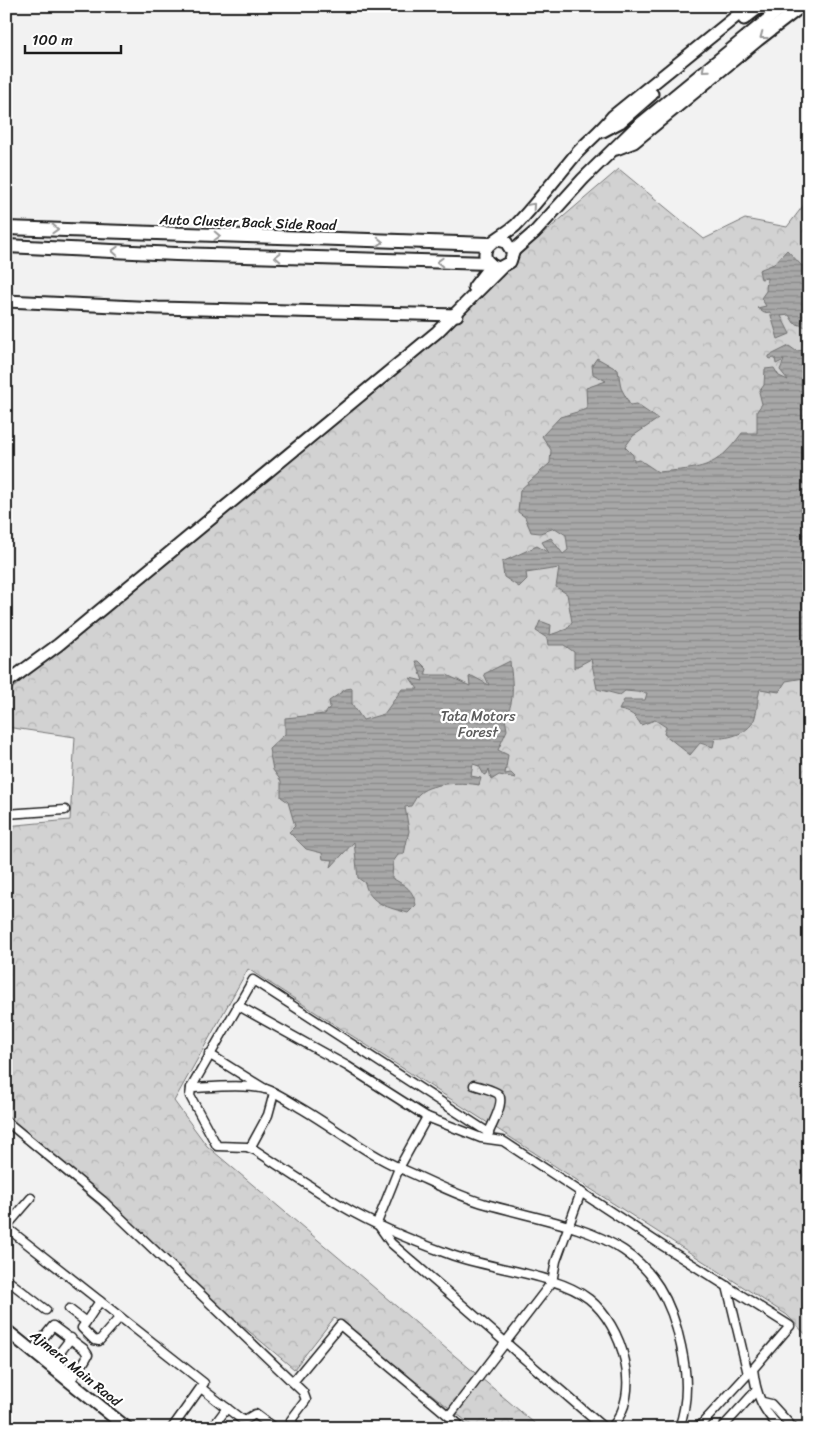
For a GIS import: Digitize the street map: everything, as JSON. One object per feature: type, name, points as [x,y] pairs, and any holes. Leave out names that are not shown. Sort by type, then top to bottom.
[{"type":"main road","points":[[494,265],[485,252],[493,242],[516,225],[578,152],[600,133],[613,116],[749,6]]},
{"type":"main road","points":[[600,133],[620,122],[684,66],[761,6]]},
{"type":"main road","points":[[6,246],[494,265],[510,262],[512,252],[535,232],[634,129],[784,6]]},
{"type":"main road","points":[[610,152],[634,142],[802,6]]},
{"type":"main road","name":"Auto Cluster Back Side Road","points":[[6,228],[493,242]]},
{"type":"main road","points":[[493,242],[506,242],[512,252]]},
{"type":"main road","points":[[6,683],[452,315],[494,265]]},
{"type":"main road","points":[[6,301],[158,308],[452,315]]},
{"type":"main road","points":[[6,676],[68,633]]},
{"type":"main road","name":"Ajmera Main Raod","points":[[6,1330],[71,1379],[127,1428]]},
{"type":"street","points":[[6,814],[65,810]]},
{"type":"street","points":[[488,1136],[254,980],[237,1005],[191,1088],[190,1096],[217,1146],[250,1148],[342,1206],[377,1223],[468,1261],[552,1282],[573,1289],[589,1299],[604,1314],[616,1333],[627,1384],[624,1405],[611,1428]]},
{"type":"street","points":[[237,1005],[347,1066],[427,1117],[503,1141],[790,1326],[753,1369],[755,1392],[762,1402],[763,1409],[780,1428]]},
{"type":"street","points":[[209,1054],[322,1120],[372,1154],[399,1168],[485,1204],[568,1225],[598,1235],[626,1252],[651,1278],[670,1308],[680,1339],[687,1382],[686,1404],[680,1428]]},
{"type":"street","points":[[474,1084],[497,1093],[501,1098],[501,1104],[488,1136]]},
{"type":"street","points":[[191,1088],[219,1086],[266,1089]]},
{"type":"street","points":[[250,1148],[268,1115],[274,1093]]},
{"type":"street","points":[[377,1223],[399,1168],[427,1117]]},
{"type":"street","points":[[6,1121],[102,1201],[293,1382],[306,1398],[291,1420],[296,1428]]},
{"type":"street","points":[[450,1416],[552,1282],[568,1225],[581,1192]]},
{"type":"street","points":[[31,1198],[6,1227],[204,1383],[172,1428]]},
{"type":"street","points":[[377,1223],[390,1243],[604,1428]]},
{"type":"street","points":[[6,1279],[46,1310]]},
{"type":"street","points":[[698,1428],[748,1374],[727,1286]]},
{"type":"street","points":[[100,1301],[86,1322],[83,1331],[94,1340],[99,1341],[120,1317]]},
{"type":"street","points":[[69,1309],[86,1322]]},
{"type":"street","points":[[293,1382],[340,1325],[464,1428]]},
{"type":"street","points":[[71,1338],[51,1364],[36,1345],[53,1326],[71,1338],[88,1355],[71,1379]]},
{"type":"street","points":[[201,1388],[227,1408],[243,1424],[255,1414],[274,1428]]},
{"type":"street","points":[[722,1428],[755,1392]]},
{"type":"street","points":[[762,1402],[771,1404],[793,1428]]},
{"type":"street","points":[[212,1428],[227,1408]]},
{"type":"green space","name":"Tata Motors Forest","points":[[619,169],[704,239],[745,219],[787,227],[809,198],[809,1338],[787,1315],[248,969],[174,1101],[207,1146],[540,1428],[475,1428],[334,1318],[294,1369],[6,1127],[6,826],[70,820],[75,737],[6,727],[6,694]]},
{"type":"shaded area","points":[[787,250],[802,266],[809,265],[809,328],[794,323],[789,315],[781,316],[790,334],[778,339],[770,312],[764,313],[757,308],[766,306],[761,298],[766,291],[767,278],[761,279],[759,270],[774,264]]},
{"type":"shaded area","points":[[809,341],[809,640],[805,647],[809,649],[809,672],[804,678],[786,681],[779,692],[760,689],[755,717],[749,727],[733,736],[715,738],[713,747],[700,743],[690,755],[664,734],[666,727],[655,720],[641,725],[632,714],[619,710],[624,700],[645,700],[647,693],[625,691],[620,695],[597,689],[591,659],[574,668],[574,652],[564,645],[548,645],[547,638],[536,631],[540,621],[551,625],[550,635],[567,629],[572,622],[567,594],[556,587],[559,568],[526,573],[527,579],[519,587],[504,577],[502,562],[537,546],[549,553],[542,542],[551,538],[563,554],[568,550],[566,535],[555,528],[540,533],[531,532],[525,517],[518,512],[520,490],[550,463],[551,450],[542,436],[560,417],[587,409],[586,388],[606,381],[593,374],[592,365],[597,358],[618,370],[621,388],[630,405],[636,404],[658,419],[633,436],[625,447],[633,455],[634,461],[640,460],[658,472],[696,468],[706,465],[724,454],[742,433],[757,433],[757,411],[762,404],[759,392],[764,385],[765,369],[774,368],[779,376],[788,380],[780,370],[784,360],[776,364],[775,358],[769,359],[769,356],[789,346],[796,351],[805,350]]},
{"type":"shaded area","points":[[416,661],[419,661],[427,669],[425,675],[447,675],[470,686],[469,677],[472,676],[489,685],[484,674],[510,661],[512,698],[505,718],[507,730],[498,750],[508,755],[505,774],[511,773],[516,778],[499,775],[491,780],[489,769],[487,774],[484,775],[479,766],[473,764],[471,776],[481,778],[479,785],[457,783],[426,789],[419,794],[411,806],[405,807],[409,831],[404,854],[398,855],[393,862],[392,878],[405,886],[413,895],[416,905],[408,913],[381,904],[371,896],[365,883],[358,878],[354,842],[331,867],[333,860],[323,859],[322,853],[306,849],[289,832],[295,826],[288,802],[281,797],[281,781],[273,770],[269,749],[285,734],[285,718],[325,714],[330,707],[329,701],[346,689],[352,688],[352,704],[363,720],[384,714],[402,689],[418,689],[410,678],[423,681]]}]
